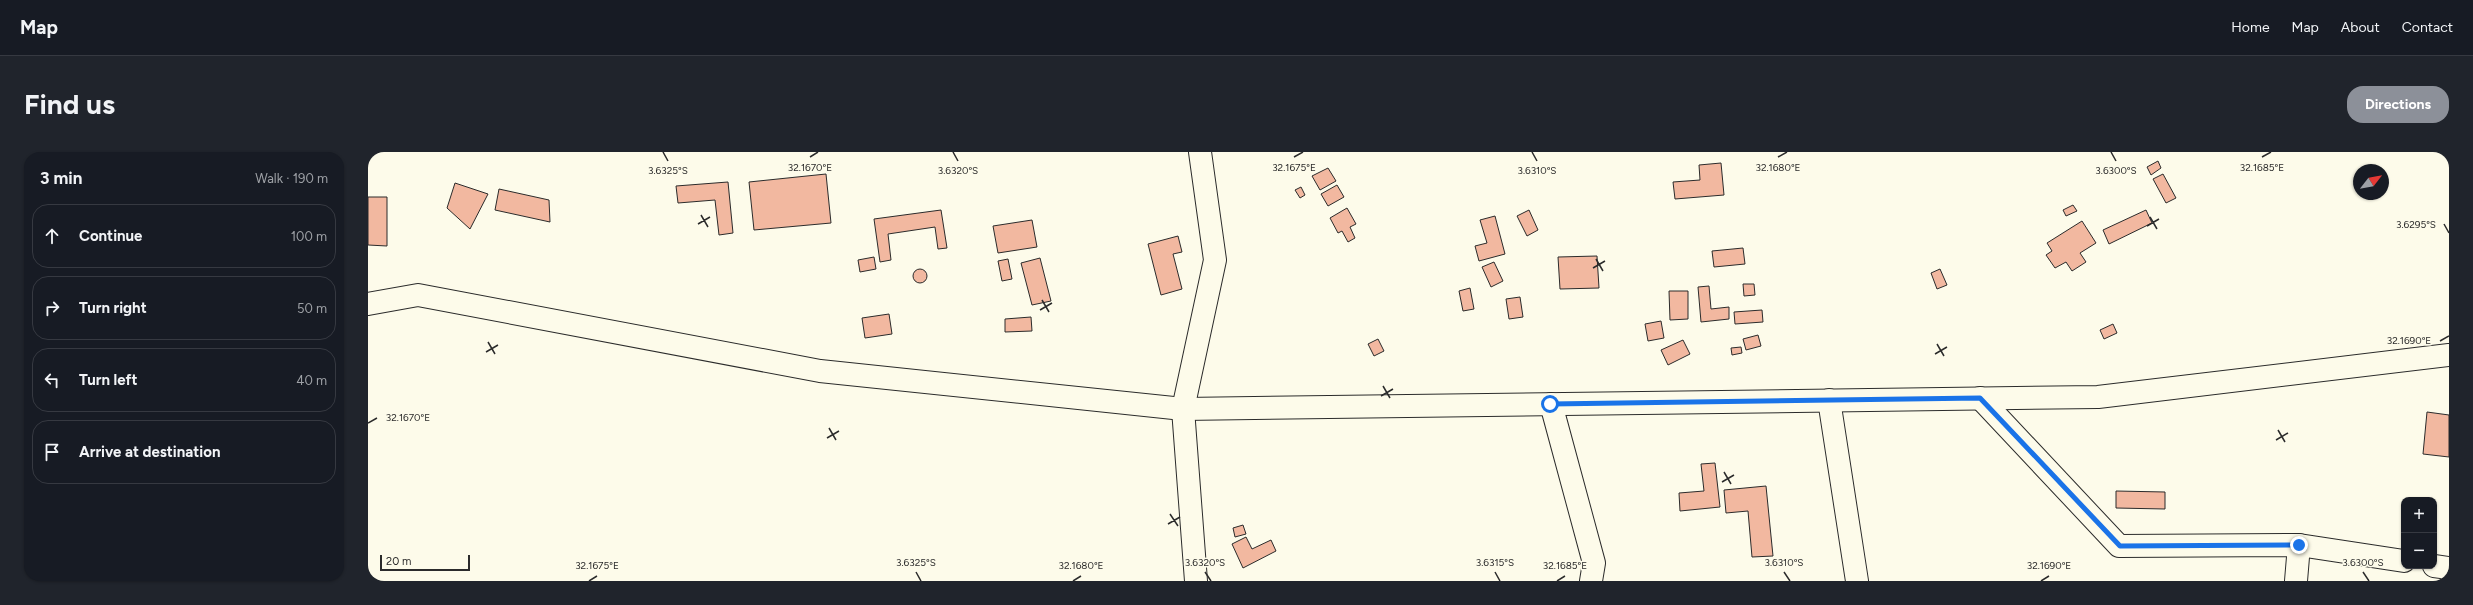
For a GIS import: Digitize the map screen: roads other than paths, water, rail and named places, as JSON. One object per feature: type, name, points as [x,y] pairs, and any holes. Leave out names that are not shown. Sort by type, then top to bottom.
[{"type":"street","points":[[1196,581],[1183,409],[1215,260],[1200,152]]},
{"type":"street","points":[[368,304],[418,295],[820,371],[1183,409],[2098,397],[2449,356]]},
{"type":"street","points":[[1980,398],[2120,546],[2299,545],[2401,561]]},
{"type":"street","points":[[1829,400],[1857,581]]},
{"type":"street","points":[[1550,404],[1594,563],[1591,581]]},
{"type":"street","points":[[2296,581],[2299,545]]},
{"type":"street","points":[[2437,566],[2449,568]]}]
